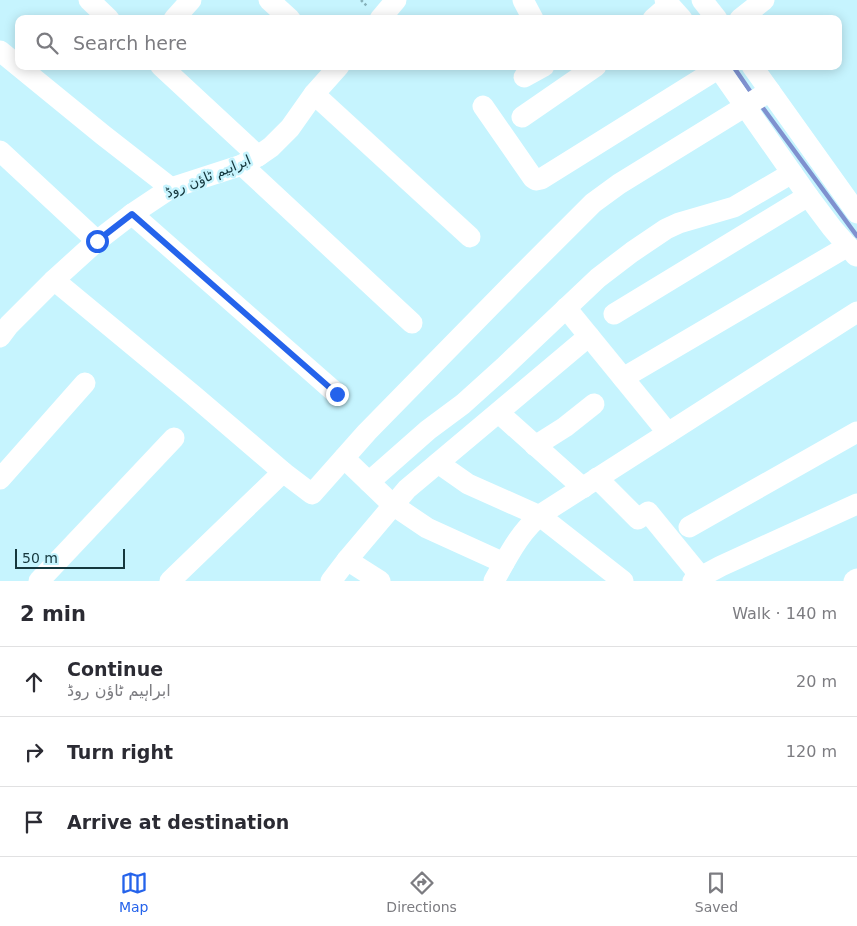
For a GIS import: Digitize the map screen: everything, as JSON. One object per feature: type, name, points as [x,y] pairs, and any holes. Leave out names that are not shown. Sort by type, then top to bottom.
[{"type":"street","points":[[89,0],[105,15]]},
{"type":"street","points":[[178,15],[191,0]]},
{"type":"street","points":[[269,0],[286,15]]},
{"type":"street","points":[[383,15],[396,0]]},
{"type":"street","points":[[523,0],[531,15]]},
{"type":"street","points":[[702,0],[714,15]]},
{"type":"street","points":[[745,15],[764,0]]},
{"type":"street","points":[[660,15],[672,8]]},
{"type":"street","points":[[0,51],[15,63]]},
{"type":"street","points":[[23,70],[171,188]]},
{"type":"street","points":[[165,70],[250,160],[412,323]]},
{"type":"street","name":"ابراہیم ٹاؤن روڈ","points":[[0,337],[54,280],[97,241],[132,214],[171,188],[250,160],[271,147],[290,128],[314,94],[336,70]]},
{"type":"street","points":[[524,77],[537,70]]},
{"type":"street","points":[[522,116],[590,70]]},
{"type":"street","points":[[483,106],[536,180],[541,179],[713,70]]},
{"type":"street","points":[[721,70],[756,100],[857,213]]},
{"type":"street","points":[[623,378],[852,251],[832,228],[792,173],[756,100],[752,70]]},
{"type":"street","points":[[314,94],[470,237]]},
{"type":"street","points":[[54,280],[283,472],[312,494],[367,432],[593,203],[619,184],[756,100]]},
{"type":"street","points":[[0,152],[97,241]]},
{"type":"street","points":[[369,482],[428,430],[463,404],[598,278],[632,252],[666,229],[679,223],[734,207],[792,173]]},
{"type":"street","points":[[614,314],[808,196]]},
{"type":"street","points":[[132,214],[337,394]]},
{"type":"street","points":[[566,308],[668,433]]},
{"type":"street","points":[[344,458],[393,506],[498,576],[522,534],[540,516],[857,312]]},
{"type":"street","points":[[331,581],[346,560],[407,490],[589,336]]},
{"type":"street","points":[[0,479],[85,383]]},
{"type":"street","points":[[535,446],[565,427],[594,404]]},
{"type":"street","points":[[499,413],[535,446],[590,483],[638,519],[648,512],[697,579],[725,573],[857,504]]},
{"type":"street","points":[[689,527],[857,432]]},
{"type":"street","points":[[39,581],[174,438]]},
{"type":"street","points":[[438,464],[468,484],[540,516],[623,581]]},
{"type":"street","points":[[170,581],[283,472]]},
{"type":"street","points":[[346,560],[380,581]]},
{"type":"waterway","points":[[736,70],[752,94]]},
{"type":"waterway","points":[[760,104],[857,236]]},
{"type":"route","points":[[97,241],[132,214],[337,394]]}]
